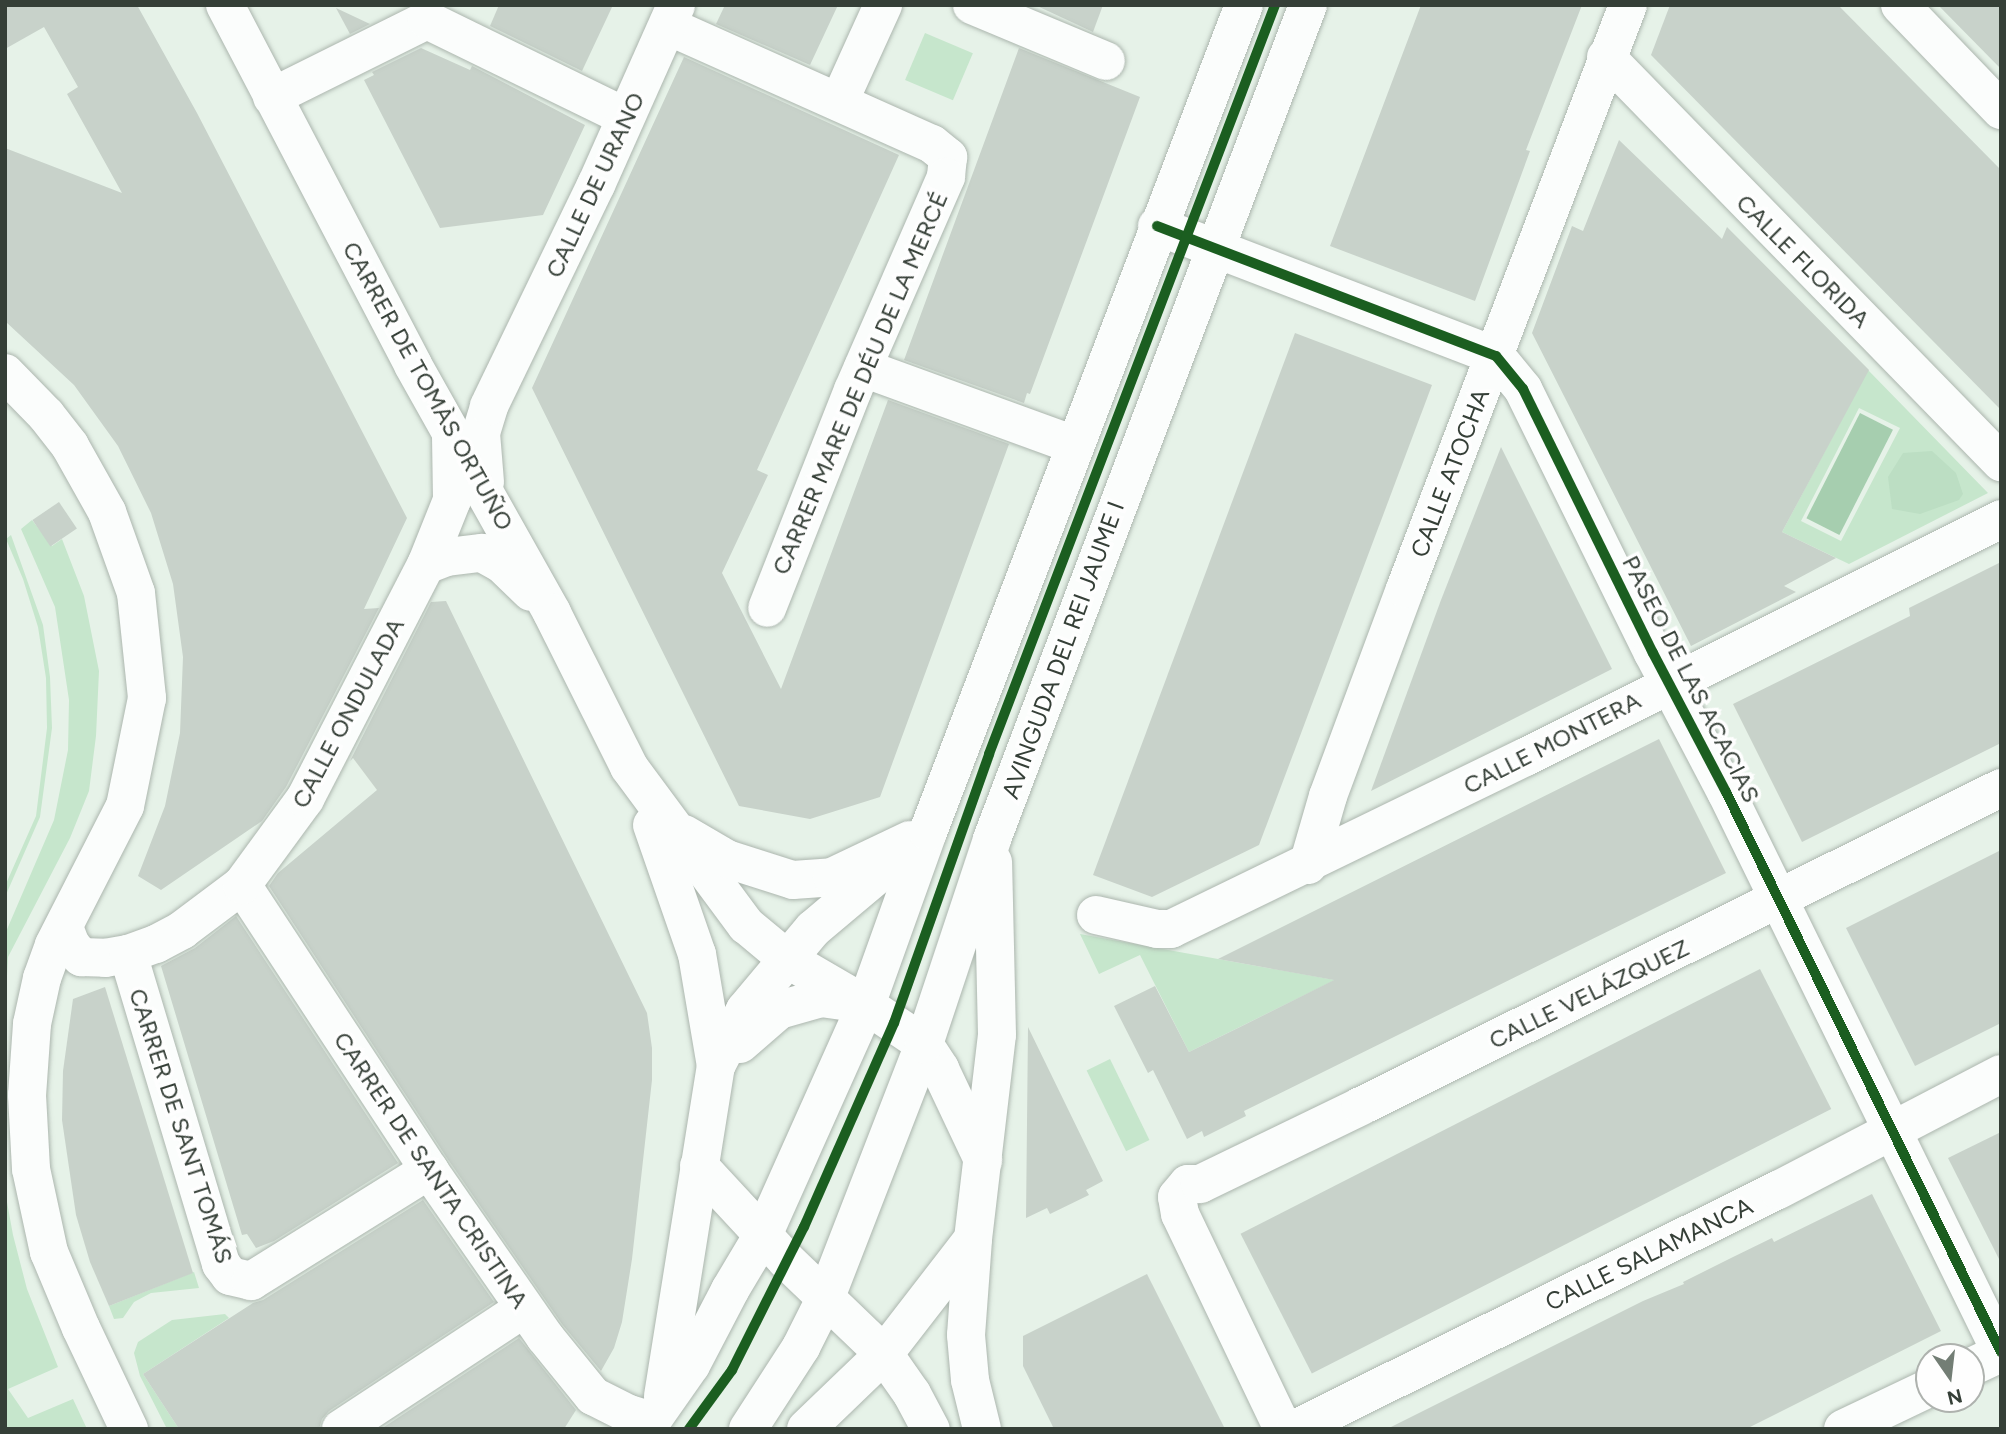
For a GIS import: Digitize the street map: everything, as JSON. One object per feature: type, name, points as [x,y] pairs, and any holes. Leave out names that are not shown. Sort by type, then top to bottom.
[{"type":"street","name":"CARRER DE TOMÀS ORTUÑO","points":[[225,5],[413,365],[552,613],[629,767],[672,877],[697,954],[716,1066]]},
{"type":"street","points":[[672,15],[839,102],[883,5]]},
{"type":"street","points":[[971,5],[1106,61]]},
{"type":"street","points":[[653,1419],[691,1365],[730,1290],[764,1233],[866,1004],[928,832],[1157,226],[1244,5]]},
{"type":"street","name":"AVINGUDA DEL REI JAUME I","points":[[748,1429],[801,1347],[826,1297],[924,1044],[992,839],[1308,5]]},
{"type":"street","name":"CALLE ATOCHA","points":[[1308,865],[1333,783],[1496,356],[1606,57],[1628,5]]},
{"type":"street","points":[[1900,5],[2001,110]]},
{"type":"street","name":"CALLE DE URANO","points":[[488,495],[481,461],[481,433],[489,406],[672,15]]},
{"type":"street","points":[[272,97],[427,20],[626,117]]},
{"type":"street","name":"CALLE FLORIDA","points":[[1606,57],[2001,463]]},
{"type":"street","name":"CARRER MARE DE DÉU DE LA MERCÉ","points":[[767,608],[863,368],[946,177],[948,157],[932,144],[839,102]]},
{"type":"street","name":"PASEO DE LAS ACACIAS","points":[[1157,226],[1496,356],[1523,388],[2001,1352]]},
{"type":"street","points":[[413,365],[431,382],[456,394],[481,389],[510,365]]},
{"type":"street","points":[[863,368],[1075,445]]},
{"type":"street","points":[[5,373],[46,415],[71,446],[107,512],[136,593],[138,606],[147,698],[125,806],[64,927],[42,978],[32,1024],[27,1095],[31,1169],[49,1252],[81,1328],[129,1429]]},
{"type":"street","name":"CALLE ONDULADA","points":[[64,927],[71,945],[81,957],[105,958],[128,954],[156,944],[182,930],[242,885],[305,799],[426,565],[452,500],[451,431]]},
{"type":"street","name":"CALLE MONTERA","points":[[1096,915],[1157,929],[1171,929],[1308,865],[2001,519]]},
{"type":"street","points":[[426,565],[447,557],[482,553],[502,564],[552,613]]},
{"type":"street","name":"CARRER DE TOMÀS ORTUÑO","points":[[629,767],[670,827],[746,925],[787,959],[866,1004],[924,1044]]},
{"type":"street","name":"CALLE VELÁZQUEZ","points":[[1283,1429],[1180,1214],[1177,1197],[1188,1184],[1200,1184],[1253,1159],[2001,788]]},
{"type":"street","points":[[670,827],[727,859],[793,880],[832,877],[928,832]]},
{"type":"street","points":[[653,1419],[716,1066],[745,1010],[813,929],[928,832]]},
{"type":"street","points":[[982,1429],[970,1380],[967,1335],[973,1239],[997,1035],[992,839]]},
{"type":"street","name":"CARRER DE SANTA CRISTINA","points":[[242,885],[523,1309],[593,1396],[629,1414],[653,1419]]},
{"type":"street","name":"CARRER DE SANT TOMÁS","points":[[128,954],[221,1264],[230,1276],[251,1281],[429,1170]]},
{"type":"street","points":[[716,1066],[779,1010],[821,998],[866,1004]]},
{"type":"street","points":[[924,1044],[940,1069],[984,1162]]},
{"type":"street","name":"CALLE SALAMANCA","points":[[1295,1429],[1778,1190],[2001,1074]]},
{"type":"street","points":[[699,1166],[764,1233],[786,1260],[884,1354],[912,1394],[931,1429]]},
{"type":"street","points":[[806,1429],[884,1354],[973,1239]]},
{"type":"street","points":[[341,1429],[523,1309]]},
{"type":"street","points":[[1985,1360],[2001,1352]]},
{"type":"street","points":[[1843,1429],[1915,1395]]},
{"type":"shaded area","points":[[925,33],[973,53],[953,100],[905,80]]},
{"type":"shaded area","points":[[1868,370],[1988,493],[1849,564],[1782,532]],"holes":[[[1859,408],[1900,428],[1841,541],[1801,521]]]},
{"type":"shaded area","points":[[1860,413],[1893,430],[1839,535],[1806,518]]},
{"type":"shaded area","points":[[1932,451],[1956,473],[1963,494],[1959,500],[1920,514],[1892,509],[1888,477],[1903,453]]},
{"type":"shaded area","points":[[32,520],[52,546],[62,539],[84,596],[99,671],[96,736],[89,791],[70,838],[8,957],[5,1014],[5,934],[54,820],[68,750],[69,700],[55,607],[21,529]]},
{"type":"shaded area","points":[[11,535],[43,625],[50,677],[52,728],[40,817],[5,897],[5,886],[36,816],[47,728],[46,678],[38,627],[23,579],[6,539]]},
{"type":"shaded area","points":[[1080,934],[1335,980],[1189,1052],[1140,955],[1099,974]]},
{"type":"shaded area","points":[[1110,1059],[1149,1140],[1126,1151],[1087,1070]]},
{"type":"shaded area","points":[[5,1191],[27,1289],[58,1367],[8,1389],[28,1418],[73,1399],[87,1429],[5,1429]]},
{"type":"shaded area","points":[[194,1272],[199,1288],[151,1293],[134,1302],[123,1318],[114,1319],[109,1306]]},
{"type":"shaded area","points":[[225,1314],[229,1318],[143,1374],[179,1429],[167,1429],[140,1376],[134,1353],[138,1342],[172,1320]]},
{"type":"building","points":[[5,5],[137,5],[197,113],[407,518],[364,609],[379,608],[286,787],[262,821],[161,890],[138,876],[165,806],[180,733],[183,657],[173,584],[151,513],[118,446],[74,385],[6,322],[5,148],[122,193],[67,94],[78,87],[44,27],[5,49]]},
{"type":"building","points":[[499,5],[613,5],[582,71],[490,26]]},
{"type":"building","points":[[725,5],[838,5],[810,65],[716,24]]},
{"type":"building","points":[[1035,5],[1103,5],[1093,32]]},
{"type":"building","points":[[1421,5],[1582,5],[1526,150],[1530,151],[1475,301],[1330,246]]},
{"type":"building","points":[[1670,5],[1838,5],[2001,170],[2001,410],[1651,55]]},
{"type":"building","points":[[1938,5],[2001,5],[2001,69]]},
{"type":"building","points":[[336,8],[370,24],[350,34]]},
{"type":"building","points":[[421,48],[470,70],[472,66],[585,125],[543,215],[440,228],[364,80],[374,75],[372,72]]},
{"type":"building","points":[[1019,48],[1140,97],[1030,394],[1027,393],[1024,403],[904,360]]},
{"type":"building","points":[[684,57],[899,155],[757,470],[768,475],[722,573],[781,689],[888,400],[1009,444],[880,797],[810,819],[739,806],[532,388]]},
{"type":"building","points":[[1619,140],[1722,239],[1727,227],[1869,370],[1782,532],[1836,558],[1784,586],[1796,592],[1691,646],[1532,333],[1572,226],[1583,231]]},
{"type":"building","points":[[1295,333],[1432,385],[1259,845],[1152,897],[1093,875]]},
{"type":"building","points":[[1501,447],[1612,669],[1371,791],[1441,600]]},
{"type":"building","points":[[59,502],[77,529],[50,546],[32,520]]},
{"type":"building","points":[[2001,562],[2001,743],[1802,842],[1733,704],[1910,616],[1909,608]]},
{"type":"building","points":[[446,601],[647,1013],[652,1048],[652,1080],[632,1259],[622,1322],[614,1348],[601,1371],[562,1324],[447,1158],[269,886],[278,873],[377,790],[353,758],[350,761],[431,602]]},
{"type":"building","points":[[1659,739],[1726,873],[1244,1111],[1246,1116],[1204,1137],[1202,1131],[1187,1139],[1153,1070],[1148,1073],[1114,1006],[1155,986],[1189,1052],[1334,980],[1218,959]]},
{"type":"building","points":[[2001,850],[2001,1023],[1915,1066],[1846,928]]},
{"type":"building","points":[[236,916],[398,1163],[274,1241],[256,1248],[247,1234],[242,1235],[161,966],[195,948]]},
{"type":"building","points":[[1760,969],[1831,1109],[1312,1374],[1241,1234]]},
{"type":"building","points":[[105,987],[193,1273],[109,1306],[90,1262],[76,1215],[62,1120],[63,1071],[73,999]]},
{"type":"building","points":[[1028,1027],[1103,1181],[1086,1190],[1089,1195],[1050,1214],[1047,1208],[1026,1218]]},
{"type":"building","points":[[2001,1132],[2001,1263],[1948,1158]]},
{"type":"building","points":[[1872,1194],[1941,1331],[1746,1429],[1387,1429],[1772,1238],[1774,1242]]},
{"type":"building","points":[[423,1200],[494,1302],[329,1411],[322,1419],[319,1429],[179,1429],[143,1374],[253,1303],[263,1300]]},
{"type":"building","points":[[1147,1274],[1225,1429],[1054,1429],[1023,1366],[1023,1336]]},
{"type":"building","points":[[519,1338],[576,1410],[564,1429],[381,1429]]},
{"type":"cycle path","points":[[689,1429],[732,1370],[804,1227],[894,1023],[989,754],[1275,5]]},
{"type":"cycle path","points":[[1157,226],[1496,356],[1523,389],[1653,653],[1726,792],[2001,1352]]}]
